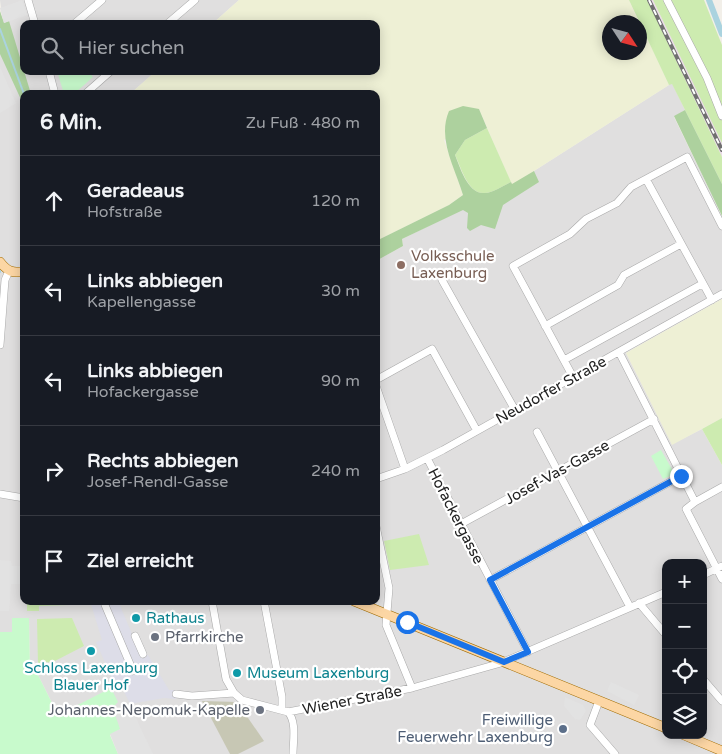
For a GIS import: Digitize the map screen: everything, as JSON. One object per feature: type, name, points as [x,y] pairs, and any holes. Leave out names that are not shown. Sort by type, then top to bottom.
[{"type":"main road","points":[[0,262],[9,271],[14,273],[20,272]]},
{"type":"main road","points":[[363,605],[662,726]]},
{"type":"main road","points":[[694,739],[722,751]]},
{"type":"street","points":[[28,0],[34,20]]},
{"type":"street","points":[[79,20],[102,0]]},
{"type":"street","points":[[172,20],[195,0]]},
{"type":"street","points":[[667,0],[707,78],[722,116]]},
{"type":"street","points":[[50,75],[54,90]]},
{"type":"street","points":[[90,90],[106,75]]},
{"type":"street","points":[[573,377],[513,266],[570,234],[586,220],[617,202],[631,187],[687,157],[722,226]]},
{"type":"street","points":[[646,179],[712,300]]},
{"type":"street","points":[[545,326],[618,285],[624,275],[681,244]]},
{"type":"street","points":[[0,346],[5,280],[9,271]]},
{"type":"street","points":[[442,280],[515,410]]},
{"type":"street","points":[[564,360],[702,284]]},
{"type":"street","name":"Neudorfer Straße","points":[[380,478],[405,469],[427,458],[722,294]]},
{"type":"street","points":[[380,378],[432,349],[477,431]]},
{"type":"street","points":[[619,352],[695,502]]},
{"type":"street","points":[[380,397],[405,469]]},
{"type":"street","name":"Josef-Vas-Gasse","points":[[461,524],[654,419]]},
{"type":"street","points":[[537,432],[630,607]]},
{"type":"street","name":"Hofackergasse","points":[[427,458],[528,652]]},
{"type":"street","points":[[490,580],[681,476]]},
{"type":"street","points":[[722,488],[695,502],[686,509],[719,568],[722,579]]},
{"type":"street","points":[[0,494],[20,497]]},
{"type":"street","points":[[380,545],[389,588],[386,625],[412,688]]},
{"type":"street","points":[[707,573],[719,568]]},
{"type":"street","name":"Wiener Straße","points":[[234,693],[242,700],[251,704],[285,711],[412,688],[504,662],[662,594]]},
{"type":"street","points":[[639,604],[662,630]]},
{"type":"street","points":[[105,605],[133,671]]},
{"type":"street","points":[[176,694],[192,696],[234,693],[226,679],[213,605]]},
{"type":"street","points":[[265,605],[285,711],[292,717],[293,754]]},
{"type":"street","points":[[134,636],[143,654]]},
{"type":"street","points":[[707,684],[722,701]]},
{"type":"street","points":[[599,701],[590,725],[615,754]]},
{"type":"shaded area","points":[[0,0],[239,0],[216,20],[20,20],[20,75],[151,75],[135,90],[20,90],[20,605],[380,605],[380,259],[403,246],[402,239],[512,185],[672,83],[685,110],[674,117],[722,216],[722,299],[626,353],[672,444],[702,429],[722,465],[722,754],[118,754],[120,729],[112,708],[58,715],[38,675],[30,672],[29,618],[12,632],[0,632],[0,22],[3,20]]},
{"type":"shaded area","points":[[22,0],[27,15],[4,23],[0,8]]},
{"type":"shaded area","points":[[239,0],[629,0],[636,15],[602,15],[602,60],[647,60],[647,38],[669,85],[512,185],[479,109],[444,140],[463,195],[449,205],[380,239],[380,90],[134,90],[151,75],[380,75],[380,20],[216,20]]},
{"type":"shaded area","points":[[647,0],[653,0],[706,108],[722,143],[722,157]]},
{"type":"shaded area","points":[[0,67],[16,103],[0,113]]},
{"type":"shaded area","points":[[722,299],[722,418],[672,445],[626,353]]},
{"type":"shaded area","points":[[0,560],[11,561],[12,566],[20,566],[20,584],[11,584],[9,611],[0,611]]},
{"type":"shaded area","points":[[91,605],[120,605],[141,655],[148,655],[169,690],[176,690],[176,699],[164,698],[130,704],[119,681],[114,683],[96,642],[102,640]]},
{"type":"shaded area","points":[[611,682],[639,695],[634,705],[607,691]]},
{"type":"shaded area","points":[[565,697],[583,705],[586,711],[580,720],[575,719],[564,706]]},
{"type":"shaded area","points":[[202,701],[237,702],[264,741],[238,754],[230,754]]},
{"type":"shaded area","points":[[133,711],[153,754],[118,754],[110,734],[120,729],[115,714]]},
{"type":"green space","points":[[629,0],[647,0],[722,157],[722,184],[672,84],[669,85],[647,38],[647,15],[636,15]]},
{"type":"green space","points":[[653,0],[704,0],[722,45],[722,143]]},
{"type":"green space","points":[[0,11],[4,23],[9,21],[20,58],[20,75],[25,75],[30,90],[20,90],[20,97],[0,54]]},
{"type":"green space","points":[[58,75],[91,75],[93,77],[78,90],[63,90]]},
{"type":"green space","points":[[463,106],[479,109],[487,128],[465,140],[455,155],[462,173],[474,190],[485,193],[491,192],[511,182],[512,184],[534,171],[539,182],[503,205],[495,229],[481,225],[470,231],[467,228],[468,213],[463,210],[402,239],[403,246],[380,259],[380,239],[449,205],[463,195],[446,143],[445,132],[449,111]]},
{"type":"green space","points":[[685,110],[722,184],[722,216],[674,116]]},
{"type":"green space","points":[[487,128],[511,182],[485,193],[474,190],[470,185],[455,155],[465,140]]},
{"type":"green space","points":[[722,418],[722,465],[702,429]]},
{"type":"green space","points":[[661,450],[673,471],[670,476],[663,479],[651,456]]},
{"type":"green space","points":[[419,534],[429,565],[390,570],[384,541]]},
{"type":"green space","points":[[27,605],[69,605],[39,606],[39,611],[27,611]]},
{"type":"green space","points":[[12,618],[29,618],[30,672],[38,675],[58,715],[111,688],[118,702],[112,708],[121,729],[110,735],[118,754],[0,754],[0,632],[12,632]]},
{"type":"green space","points":[[72,618],[84,646],[51,663],[47,662],[38,665],[37,619]]},
{"type":"waterway","points":[[709,0],[722,34]]},
{"type":"waterway","points":[[0,29],[23,90]]},
{"type":"railway","points":[[649,0],[722,150]]},
{"type":"place","name":"Volksschule Laxenburg","points":[[401,265]]},
{"type":"place","name":"Rathaus","points":[[136,618]]},
{"type":"place","name":"Pfarrkirche","points":[[155,637]]},
{"type":"place","name":"Schloss Laxenburg Blauer Hof","points":[[91,651]]},
{"type":"place","name":"Museum Laxenburg","points":[[237,673]]},
{"type":"place","name":"Johannes-Nepomuk-Kapelle","points":[[260,710]]},
{"type":"place","name":"Freiwillige Feuerwehr Laxenburg","points":[[563,729]]},
{"type":"route","points":[[407,622],[504,662],[528,652],[490,580],[681,476]]}]
